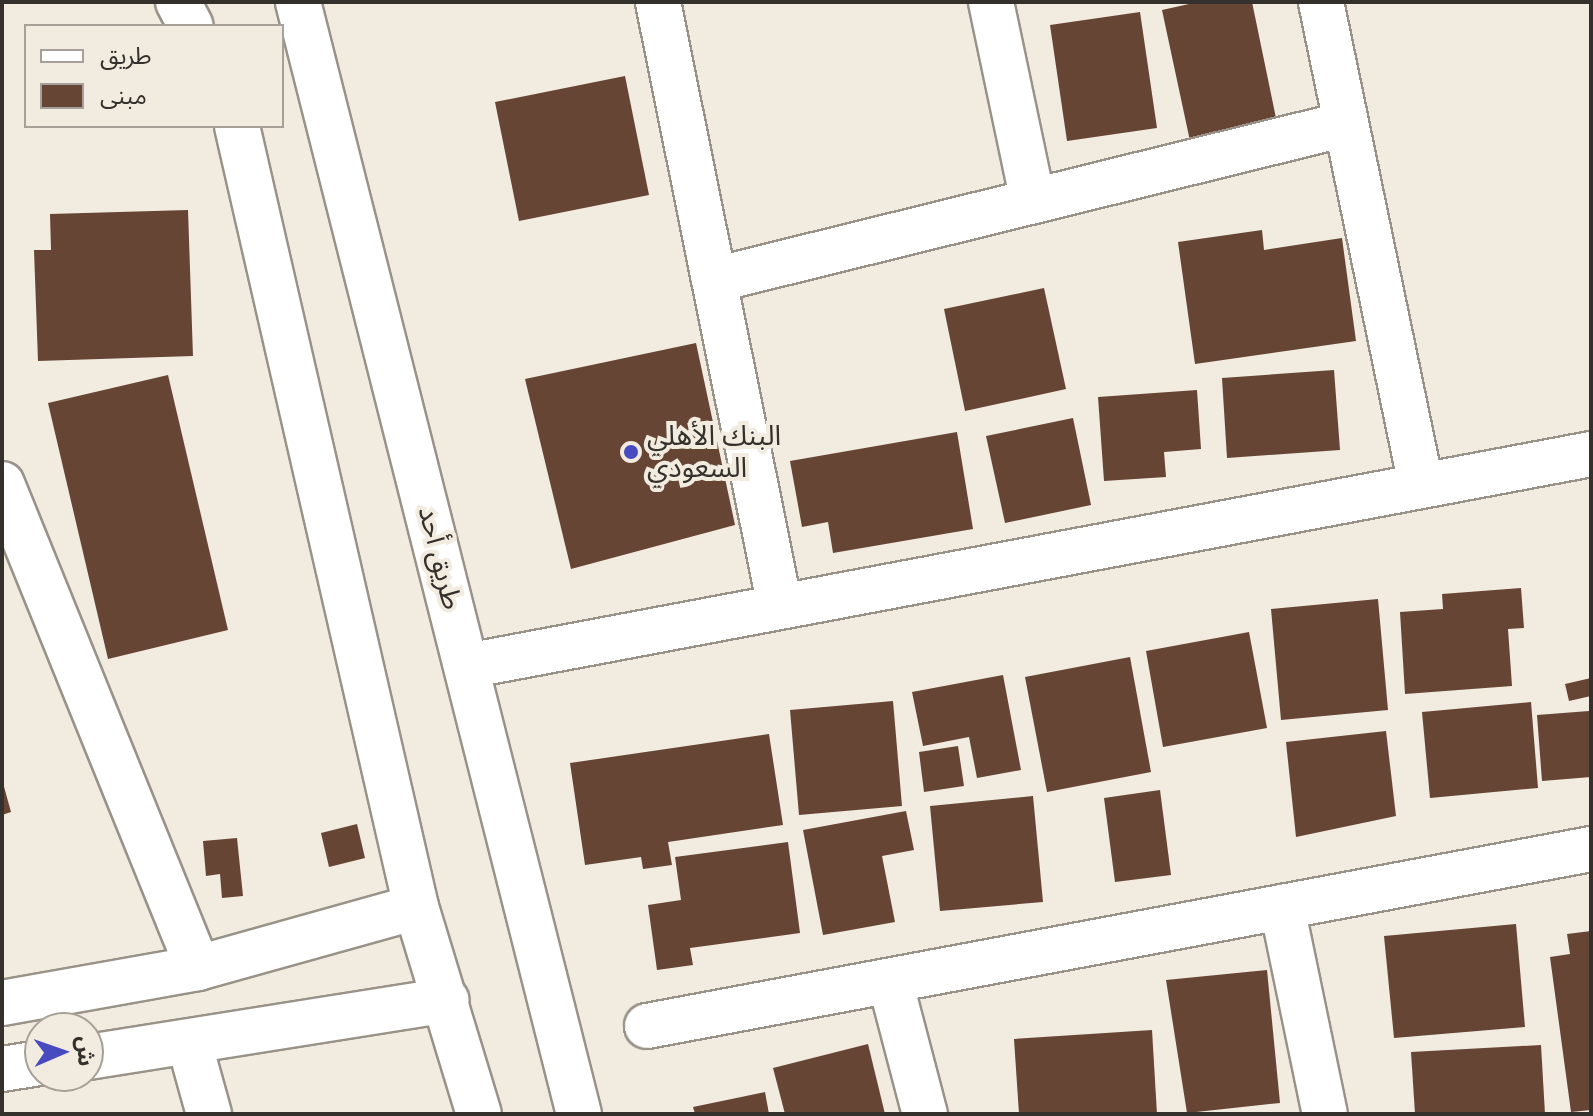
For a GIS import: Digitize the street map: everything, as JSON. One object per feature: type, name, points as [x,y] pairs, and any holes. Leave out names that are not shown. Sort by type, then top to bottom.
[{"type":"street","points":[[178,2],[190,24]]},
{"type":"street","points":[[205,2],[210,24]]},
{"type":"street","name":"طريق أحد","points":[[298,2],[579,1114]]},
{"type":"street","points":[[658,2],[780,607]]},
{"type":"street","points":[[991,2],[1033,201]]},
{"type":"street","points":[[1321,2],[1421,486]]},
{"type":"street","points":[[714,280],[1346,124]]},
{"type":"street","points":[[237,128],[416,907],[447,1000],[479,1114]]},
{"type":"street","points":[[467,666],[1591,454]]},
{"type":"street","points":[[2,484],[198,968]]},
{"type":"street","points":[[647,1026],[1591,849]]},
{"type":"street","points":[[2,1003],[198,968],[416,907]]},
{"type":"street","points":[[1282,907],[1325,1114]]},
{"type":"street","points":[[890,981],[925,1114]]},
{"type":"street","points":[[104,1055],[447,1000]]},
{"type":"street","points":[[189,1042],[209,1114]]},
{"type":"street","points":[[2,1069],[24,1066]]},
{"type":"building","points":[[1198,2],[1252,2],[1277,123],[1190,141],[1162,10]]},
{"type":"building","points":[[1140,12],[1157,128],[1067,141],[1050,25]]},
{"type":"building","points":[[625,76],[649,195],[519,221],[495,102]]},
{"type":"building","points":[[188,210],[193,356],[38,361],[34,250],[51,250],[50,214]]},
{"type":"building","points":[[1262,230],[1264,250],[1342,238],[1356,341],[1195,364],[1178,242]]},
{"type":"building","points":[[1044,288],[1066,389],[965,411],[944,309]]},
{"type":"building","name":"البنك الأهلي السعودي","points":[[696,343],[735,525],[571,569],[525,379]]},
{"type":"building","points":[[1334,370],[1340,450],[1227,458],[1222,378]]},
{"type":"building","points":[[168,375],[228,630],[108,659],[48,403]]},
{"type":"building","points":[[1197,390],[1201,449],[1164,452],[1166,477],[1104,481],[1098,397]]},
{"type":"building","points":[[1073,418],[1091,505],[1005,523],[986,436]]},
{"type":"building","points":[[957,432],[973,529],[833,553],[828,522],[802,527],[790,461]]},
{"type":"building","points":[[1521,588],[1524,628],[1508,629],[1512,686],[1405,694],[1400,612],[1443,609],[1442,594]]},
{"type":"building","points":[[1378,599],[1388,710],[1281,720],[1271,609]]},
{"type":"building","points":[[1249,632],[1267,728],[1163,747],[1146,651]]},
{"type":"building","points":[[1130,657],[1151,772],[1047,792],[1025,677]]},
{"type":"building","points":[[1003,675],[1021,770],[977,778],[969,737],[923,746],[912,692]]},
{"type":"building","points":[[1591,678],[1591,696],[1569,701],[1565,684]]},
{"type":"building","points":[[893,701],[902,806],[799,815],[790,710]]},
{"type":"building","points":[[1531,702],[1538,788],[1430,798],[1422,712]]},
{"type":"building","points":[[1589,711],[1591,777],[1542,781],[1537,715]]},
{"type":"building","points":[[1386,731],[1396,816],[1296,837],[1286,742]]},
{"type":"building","points":[[769,734],[783,825],[668,842],[672,865],[643,869],[641,857],[585,865],[570,763]]},
{"type":"building","points":[[958,746],[964,786],[924,792],[919,752]]},
{"type":"building","points":[[2,784],[11,812],[2,815]]},
{"type":"building","points":[[1160,790],[1171,875],[1115,882],[1104,798]]},
{"type":"building","points":[[1033,796],[1043,902],[940,911],[930,806]]},
{"type":"building","points":[[906,811],[914,850],[882,856],[895,922],[823,935],[803,830]]},
{"type":"building","points":[[357,824],[365,858],[329,867],[321,833]]},
{"type":"building","points":[[237,838],[243,896],[222,898],[220,874],[206,876],[203,841]]},
{"type":"building","points":[[788,842],[800,933],[690,948],[693,965],[657,970],[648,905],[681,900],[675,857]]},
{"type":"building","points":[[1516,924],[1525,1027],[1394,1038],[1384,936]]},
{"type":"building","points":[[1591,931],[1591,1110],[1571,1112],[1550,957],[1570,954],[1567,934]]},
{"type":"building","points":[[1267,970],[1280,1103],[1187,1113],[1166,980]]},
{"type":"building","points":[[1152,1030],[1157,1114],[1019,1114],[1014,1039]]},
{"type":"building","points":[[868,1044],[885,1114],[785,1114],[773,1068]]},
{"type":"building","points":[[1541,1045],[1545,1114],[1415,1114],[1411,1052]]},
{"type":"building","points":[[765,1092],[769,1114],[695,1114],[693,1107]]},
{"type":"place","name":"البنك الأهلي السعودي","points":[[631,452]]}]
